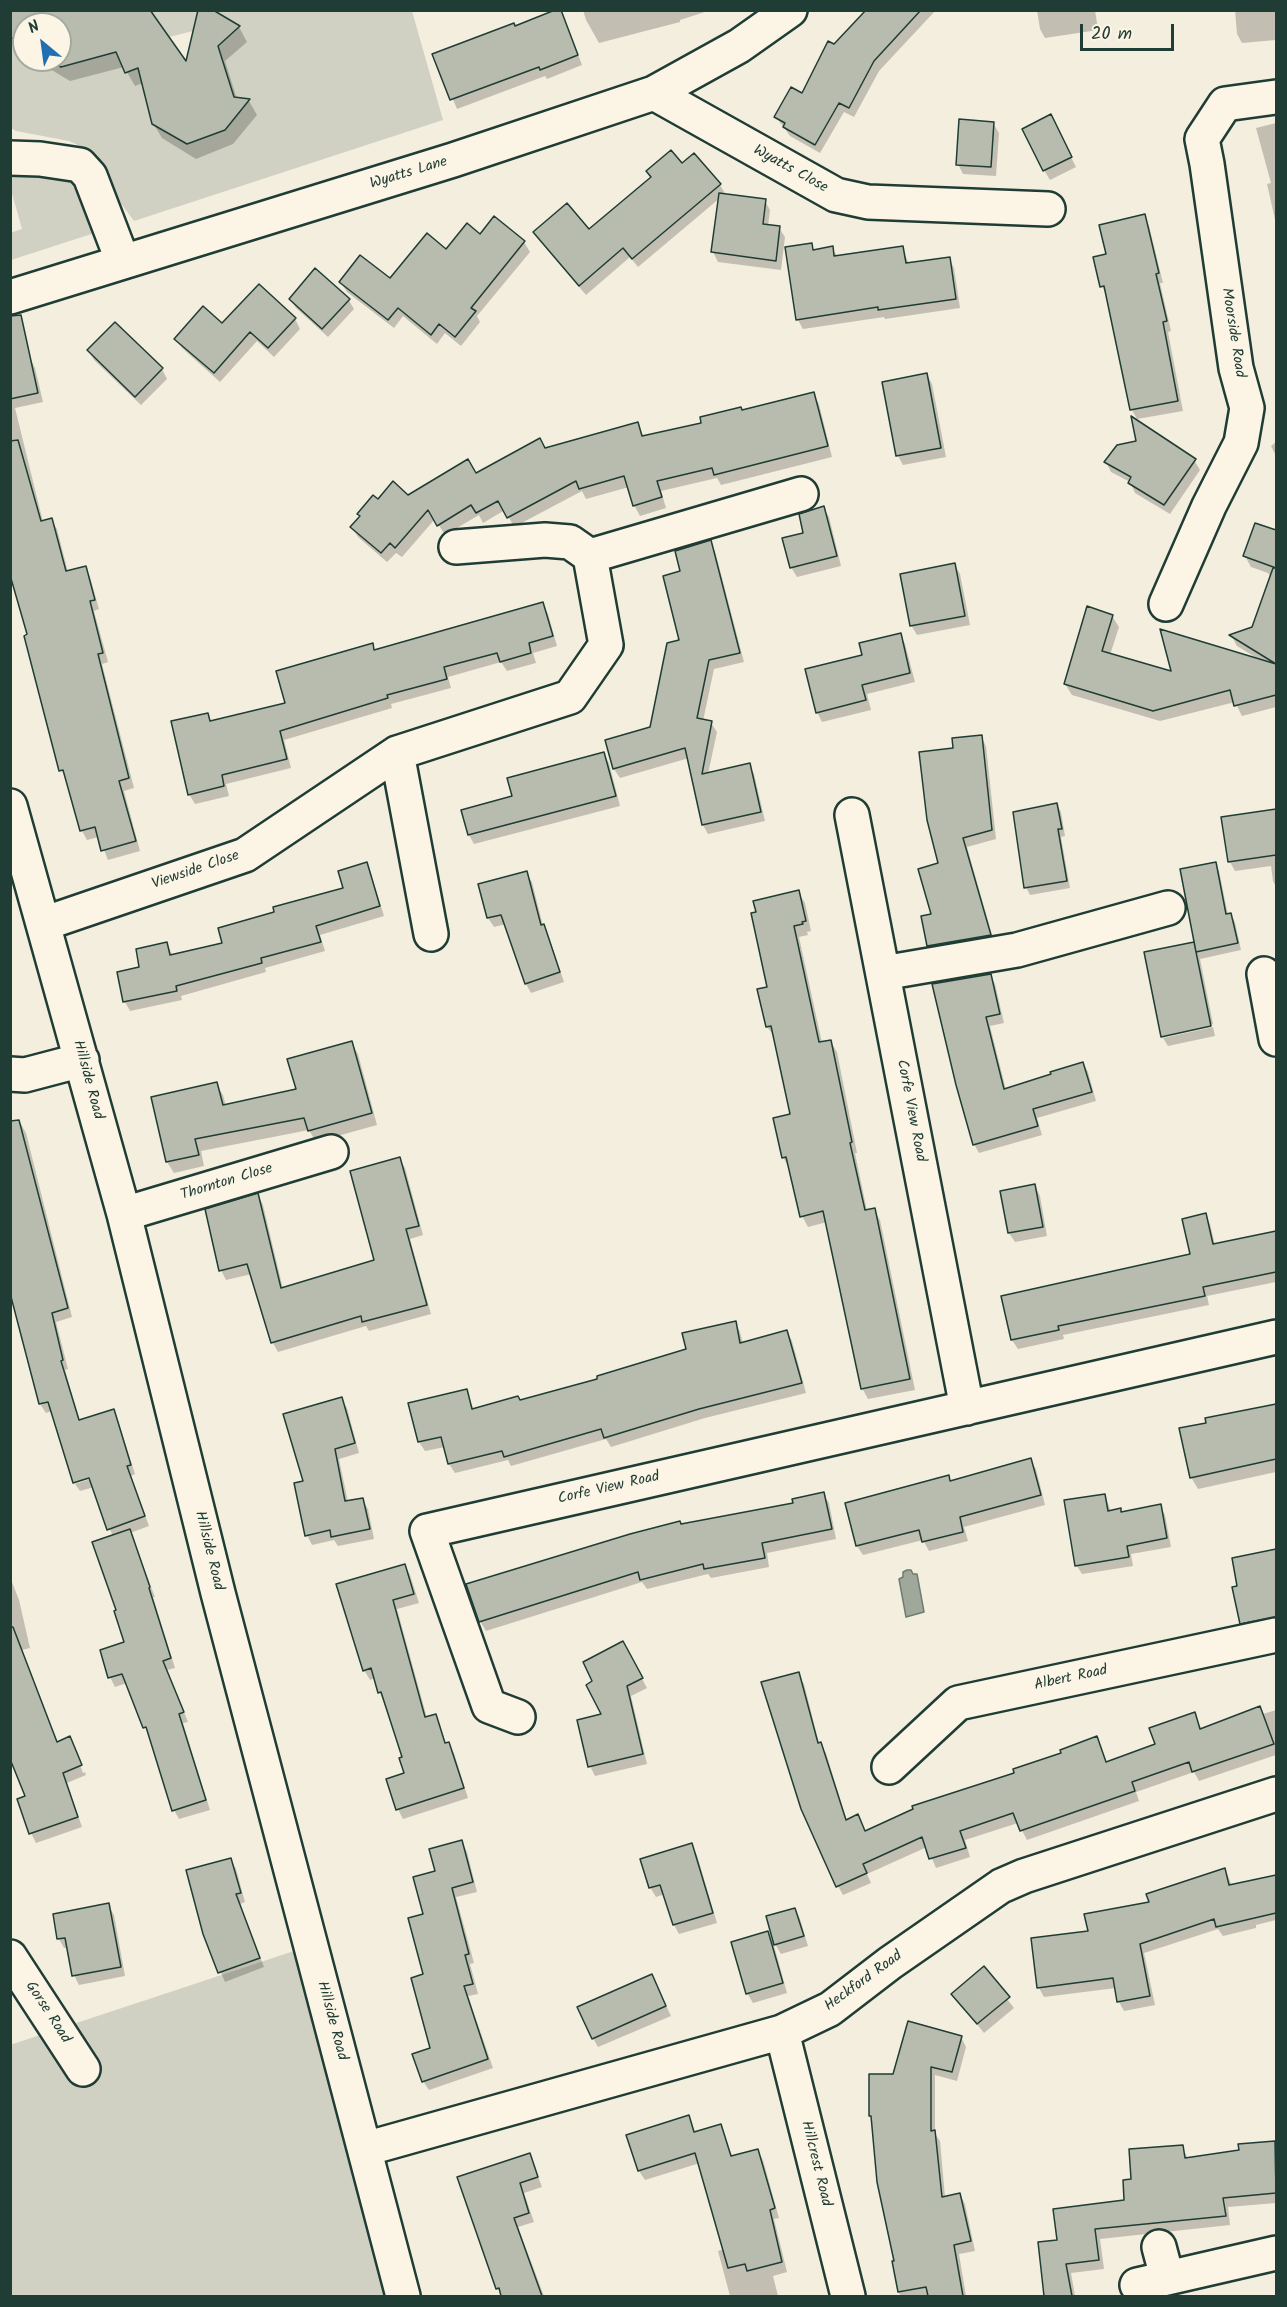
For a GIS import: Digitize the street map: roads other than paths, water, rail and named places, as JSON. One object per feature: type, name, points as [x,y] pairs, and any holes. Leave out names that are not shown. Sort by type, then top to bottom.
[{"type":"street","name":"Wyatts Lane","points":[[10,297],[453,160],[654,93],[739,46],[790,10]]},
{"type":"street","name":"Wyatts Close","points":[[654,93],[836,195],[868,202],[1048,208]]},
{"type":"street","name":"Moorside Road","points":[[1166,604],[1209,506],[1241,443],[1247,408],[1236,368],[1202,139],[1225,104],[1276,97]]},
{"type":"street","points":[[10,158],[40,159],[80,165],[90,176],[123,262]]},
{"type":"street","points":[[456,547],[545,540],[570,542],[590,556],[801,494]]},
{"type":"street","name":"Viewside Close","points":[[43,924],[245,855],[397,753],[570,697],[606,645],[590,556]]},
{"type":"street","points":[[397,753],[431,934]]},
{"type":"street","name":"Hillside Road","points":[[10,807],[124,1214],[218,1593],[404,2296]]},
{"type":"street","name":"Corfe View Road","points":[[852,815],[967,1408]]},
{"type":"street","points":[[883,973],[1017,950],[1168,908]]},
{"type":"street","points":[[1264,974],[1276,1039]]},
{"type":"street","points":[[10,1074],[25,1075],[82,1060]]},
{"type":"street","name":"Thornton Close","points":[[124,1214],[331,1152]]},
{"type":"street","name":"Corfe View Road","points":[[518,1717],[489,1706],[427,1531],[1276,1337]]},
{"type":"street","name":"Albert Road","points":[[889,1767],[958,1703],[1276,1635]]},
{"type":"street","name":"Heckford Road","points":[[365,2149],[782,2032],[830,2009],[1001,1886],[1024,1876],[1276,1794]]},
{"type":"street","name":"Gorse Road","points":[[10,1957],[83,2069]]},
{"type":"street","name":"Hillcrest Road","points":[[782,2032],[848,2296]]},
{"type":"street","points":[[1159,2247],[1152,2281],[1276,2253]]}]
